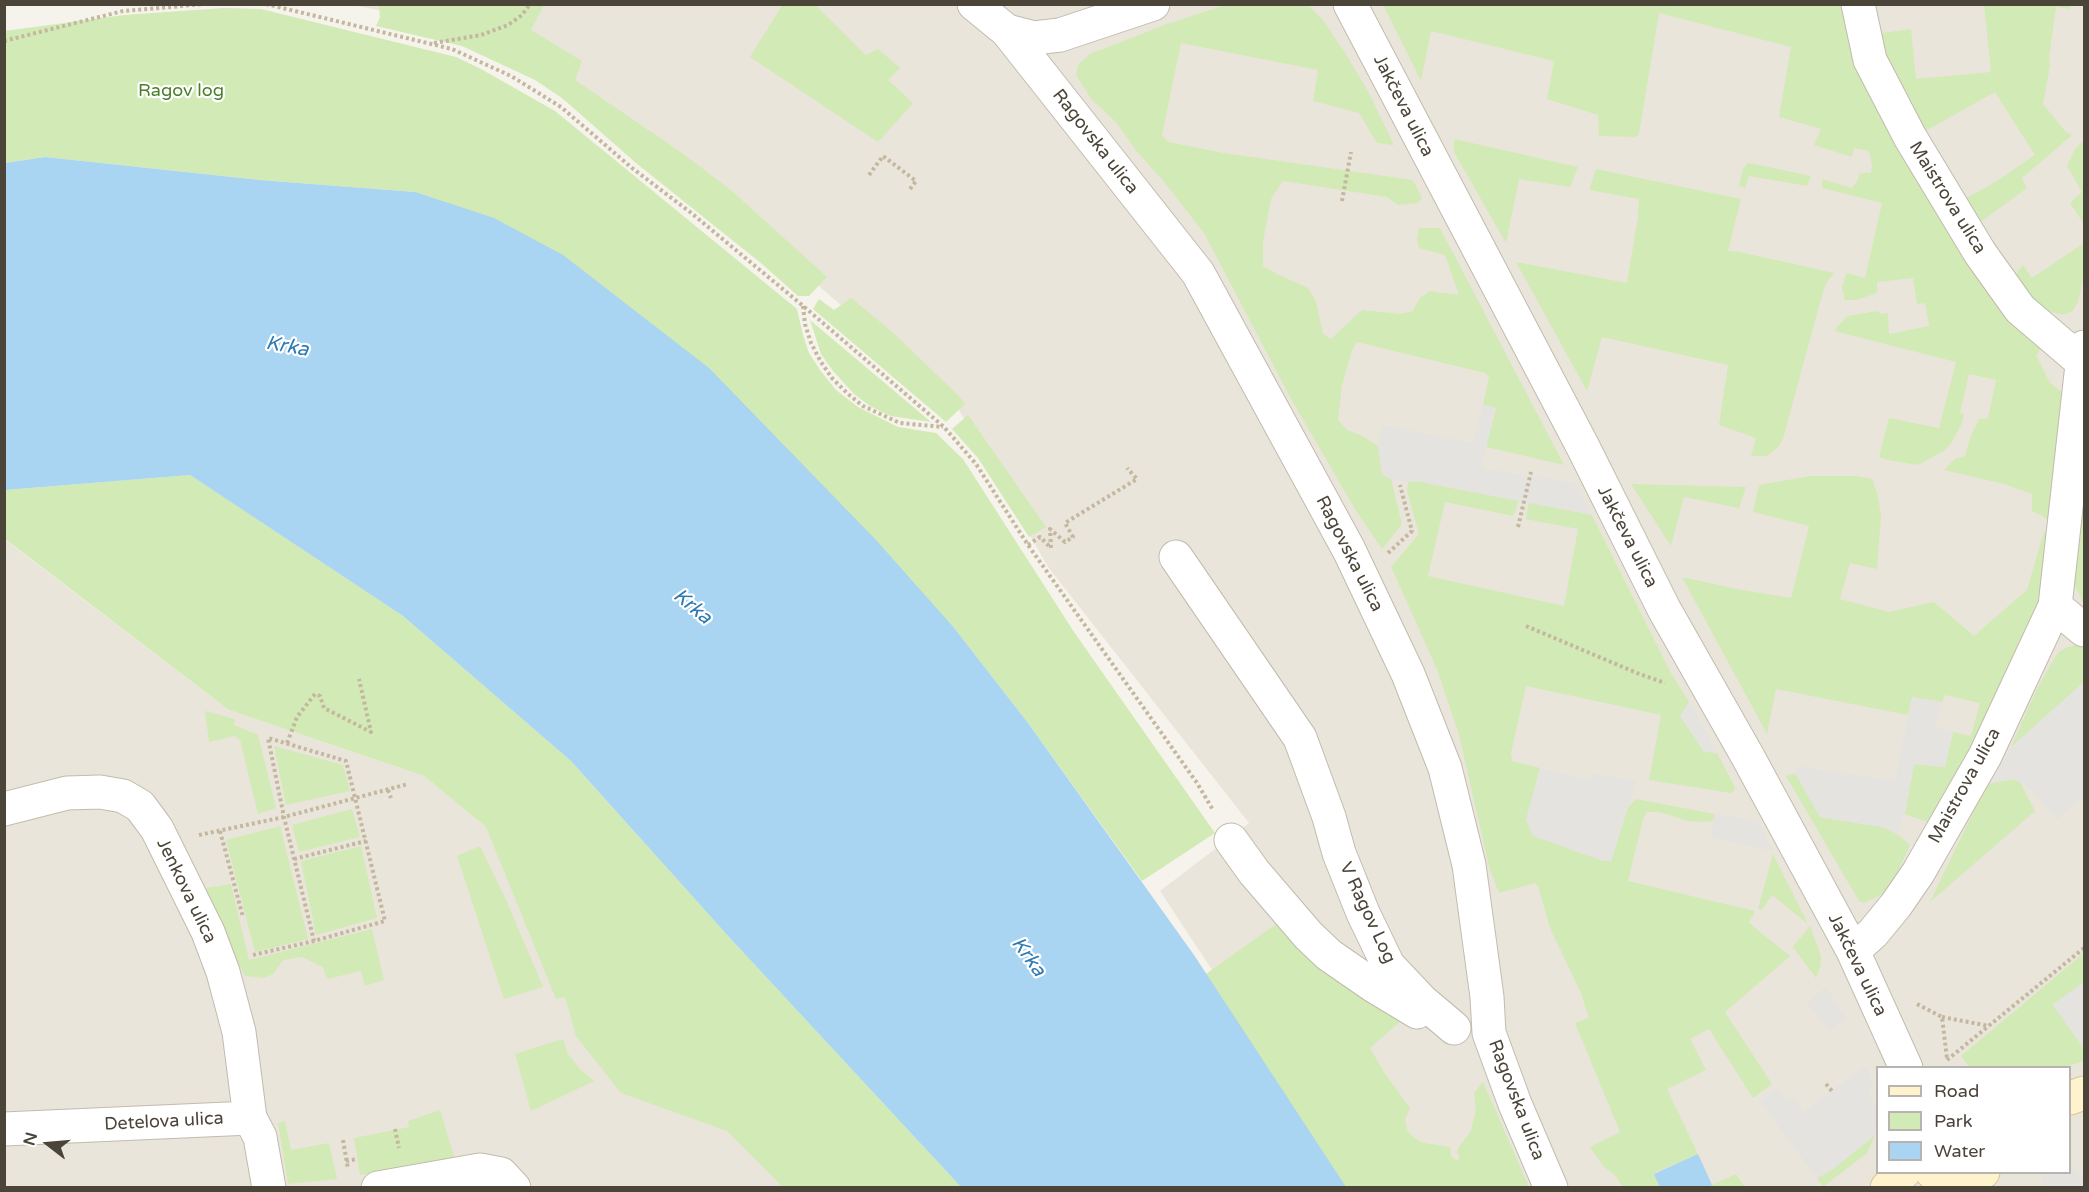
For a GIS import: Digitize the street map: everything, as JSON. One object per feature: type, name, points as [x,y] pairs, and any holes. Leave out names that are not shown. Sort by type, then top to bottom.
[{"type":"main road","points":[[1887,1188],[1903,1174]]},
{"type":"main road","points":[[1934,1174],[1954,1182],[1986,1178]]},
{"type":"street","name":"Ragovska ulica","points":[[974,4],[1006,31],[1198,273],[1359,571],[1408,674],[1445,768],[1469,865],[1487,997],[1489,1033],[1515,1104],[1551,1188]]},
{"type":"street","points":[[1006,31],[1034,38],[1059,35],[1153,4]]},
{"type":"street","name":"Jakčeva ulica","points":[[1350,4],[1583,447],[1664,609],[1748,757],[1853,951],[1905,1066]]},
{"type":"street","name":"Maistrova ulica","points":[[1853,951],[1879,926],[1918,873],[1985,756],[2055,606],[2074,452],[2083,354],[2020,309],[1980,253],[1910,137],[1870,60],[1858,4]]},
{"type":"street","name":"V Ragov Log","points":[[1176,557],[1300,738],[1329,817],[1339,853],[1363,913],[1388,965],[1422,1001],[1454,1028]]},
{"type":"street","points":[[2055,606],[2085,630]]},
{"type":"street","name":"Jenkova ulica","points":[[4,809],[67,793],[100,792],[123,796],[140,806],[157,829],[208,932],[223,972],[239,1032],[250,1118]]},
{"type":"street","name":"V Ragov Log","points":[[1231,840],[1308,935],[1329,955],[1374,986],[1421,1014],[1454,1028]]},
{"type":"street","points":[[1454,1028],[1489,1033]]},
{"type":"street","name":"Detelova ulica","points":[[4,1129],[250,1118],[260,1137],[269,1188]]},
{"type":"street","points":[[364,1183],[480,1170],[501,1174],[514,1188]]},
{"type":"path","points":[[4,41],[123,11],[205,4]]},
{"type":"path","points":[[266,4],[452,49],[511,75],[561,107],[632,168],[690,212],[802,305],[944,427],[976,464],[1028,545],[1197,783],[1231,840]]},
{"type":"path","points":[[430,44],[482,34],[508,25],[522,15],[530,4]]},
{"type":"path","points":[[1342,201],[1352,152]]},
{"type":"path","points":[[869,176],[883,156],[916,182],[910,189]]},
{"type":"path","points":[[802,305],[808,334],[821,362],[832,378],[848,394],[863,406],[894,421],[922,427],[944,427]]},
{"type":"path","points":[[1028,545],[1040,537],[1051,548],[1050,529],[1065,542],[1073,537],[1065,523],[1137,479],[1126,468]]},
{"type":"path","points":[[1518,527],[1531,472]]},
{"type":"path","points":[[1380,561],[1412,531],[1400,485]]},
{"type":"path","points":[[1526,626],[1637,674],[1677,687],[1703,681]]},
{"type":"path","points":[[287,743],[297,717],[315,694],[320,696],[324,708],[371,732],[358,679]]},
{"type":"path","points":[[253,955],[314,941],[385,921],[346,761],[268,738],[284,817],[314,941]]},
{"type":"path","points":[[164,843],[284,817],[408,784]]},
{"type":"path","points":[[388,790],[391,798]]},
{"type":"path","points":[[220,831],[244,921]]},
{"type":"path","points":[[294,859],[366,840]]},
{"type":"path","points":[[1942,1017],[1947,1060],[2085,948]]},
{"type":"path","points":[[1914,1003],[1942,1017],[1990,1026]]},
{"type":"path","points":[[1827,1084],[1832,1091]]},
{"type":"path","points":[[396,1130],[400,1148]]},
{"type":"path","points":[[343,1140],[364,1183]]},
{"type":"shaded area","points":[[352,5],[2084,5],[2084,1187],[1348,1187],[1160,891],[1249,823],[1048,567],[956,405],[684,169],[485,31]]},
{"type":"shaded area","points":[[1483,405],[1496,408],[1481,468],[1576,483],[1592,515],[1416,481],[1391,479],[1382,475],[1378,446],[1383,425],[1473,443]]},
{"type":"shaded area","points":[[4,539],[229,710],[424,776],[486,827],[782,1187],[5,1187]]},
{"type":"shaded area","points":[[2084,682],[2084,796],[2057,819],[2032,790],[2020,782],[2013,779],[1992,783],[2011,747]]},
{"type":"shaded area","points":[[1912,697],[1942,702],[1935,727],[1953,732],[1945,767],[1914,764],[1905,814],[1897,834],[1882,827],[1820,817],[1795,773],[1797,766],[1895,781]]},
{"type":"shaded area","points":[[1689,702],[1717,753],[1704,752],[1680,716]]},
{"type":"shaded area","points":[[1540,768],[1591,780],[1593,773],[1636,781],[1611,861],[1604,861],[1533,836],[1526,820]]},
{"type":"shaded area","points":[[1715,814],[1758,821],[1773,851],[1711,838]]},
{"type":"shaded area","points":[[2084,982],[2084,1049],[2053,1004]]},
{"type":"shaded area","points":[[1826,987],[1846,1020],[1829,1030],[1807,1003]]},
{"type":"shaded area","points":[[1863,1067],[1867,1067],[1874,1084],[1868,1090],[1876,1107],[1875,1135],[1833,1169],[1817,1178],[1760,1101],[1777,1088],[1786,1101],[1793,1097],[1804,1112]]},
{"type":"shaded area","points":[[2071,1168],[2084,1177],[2084,1187],[2043,1187],[2043,1174],[2071,1174]]},
{"type":"green space","points":[[783,4],[815,5],[866,55],[878,49],[900,68],[888,80],[913,103],[878,142],[750,57]]},
{"type":"green space","points":[[1304,4],[1323,20],[1345,53],[1369,93],[1394,145],[1377,143],[1359,113],[1313,101],[1318,70],[1181,43],[1162,135],[1168,142],[1224,153],[1413,180],[1422,198],[1418,203],[1398,205],[1387,197],[1283,181],[1271,199],[1263,242],[1263,266],[1308,288],[1316,302],[1323,334],[1331,339],[1362,310],[1400,314],[1413,311],[1420,298],[1430,291],[1459,295],[1445,255],[1419,248],[1417,239],[1419,228],[1440,228],[1564,465],[1486,447],[1496,408],[1483,405],[1489,377],[1485,373],[1357,342],[1352,350],[1342,385],[1338,420],[1347,430],[1361,435],[1378,446],[1382,474],[1391,479],[1402,524],[1382,549],[1355,509],[1290,397],[1204,233],[1161,178],[1137,152],[1116,122],[1092,100],[1076,75],[1078,65],[1090,54],[1167,24],[1225,5]]},
{"type":"green space","points":[[379,5],[544,5],[531,30],[582,61],[575,80],[685,155],[733,192],[827,277],[809,296],[798,296],[762,264],[636,163],[562,98],[535,80],[462,46],[376,26],[380,17]]},
{"type":"green space","points":[[1383,5],[1846,5],[2042,347],[2036,355],[2050,383],[2063,393],[2054,527],[2044,517],[2032,511],[2032,494],[2004,484],[1944,470],[1955,459],[1965,456],[1971,435],[1979,419],[1988,418],[1996,380],[1969,374],[1960,413],[1964,414],[1962,423],[1952,442],[1944,451],[1918,465],[1879,457],[1889,418],[1939,428],[1956,362],[1834,331],[1847,316],[1878,311],[1880,314],[1888,313],[1889,334],[1929,326],[1925,303],[1917,304],[1913,278],[1877,282],[1877,293],[1856,300],[1845,300],[1842,288],[1846,273],[1865,278],[1882,203],[1822,188],[1822,179],[1852,188],[1860,173],[1871,173],[1869,151],[1854,148],[1852,157],[1814,145],[1821,129],[1779,117],[1791,47],[1659,13],[1639,134],[1635,137],[1599,136],[1598,115],[1547,99],[1554,61],[1431,31],[1421,81]]},
{"type":"green space","points":[[1984,5],[2071,5],[2070,9],[2056,7],[2049,58],[2050,66],[2043,104],[2065,131],[2072,135],[2022,178],[2027,188],[1975,226],[1961,201],[1997,181],[2035,155],[1995,92],[1920,134],[1879,56],[1882,33],[1911,29],[1916,79],[1991,72]]},
{"type":"green space","name":"Ragov log","points":[[224,8],[261,9],[456,57],[481,69],[555,111],[797,309],[809,353],[836,390],[858,407],[898,427],[936,433],[963,459],[1074,632],[1215,833],[1142,881],[1028,723],[955,629],[415,192],[260,180],[45,157],[5,163],[4,31],[124,15]]},
{"type":"green space","points":[[1454,139],[1578,167],[1570,187],[1519,179],[1506,243],[1454,152]]},
{"type":"green space","points":[[2082,142],[2084,144],[2084,224],[2070,203],[2082,192],[2067,166],[2075,149]]},
{"type":"green space","points":[[1748,163],[1811,176],[1807,186],[1749,176],[1745,188],[1739,186],[1743,169]]},
{"type":"green space","points":[[1596,169],[1741,199],[1728,251],[1834,273],[1826,283],[1783,439],[1779,446],[1767,456],[1751,456],[1756,438],[1719,425],[1728,365],[1602,337],[1587,391],[1516,262],[1627,283],[1639,199],[1589,190]]},
{"type":"green space","points":[[2084,243],[2084,270],[2079,299],[2073,311],[2058,314],[2038,308],[2016,280],[2017,272],[2023,265],[2032,278]]},
{"type":"green space","points":[[851,298],[890,330],[960,397],[965,404],[946,422],[813,309],[819,299],[834,310]]},
{"type":"green space","points":[[810,320],[931,422],[890,416],[870,406],[854,394],[821,354]]},
{"type":"green space","points":[[968,415],[1046,527],[1029,537],[978,458],[952,429]]},
{"type":"green space","points":[[190,475],[403,616],[571,761],[729,937],[961,1187],[782,1187],[727,1131],[621,1093],[576,1036],[565,997],[556,999],[486,827],[424,776],[229,710],[5,539],[4,490]]},
{"type":"green space","points":[[1810,476],[1856,476],[1872,479],[1878,496],[1881,516],[1877,569],[1850,563],[1840,599],[1889,612],[1934,602],[1974,636],[2027,590],[2044,531],[2051,539],[2035,620],[1941,810],[1927,822],[1905,814],[1914,764],[1945,767],[1953,732],[1971,736],[1980,703],[1945,695],[1942,702],[1912,697],[1908,715],[1776,689],[1767,734],[1682,577],[1791,598],[1809,526],[1753,512],[1759,485]]},
{"type":"green space","points":[[1416,481],[1519,501],[1513,516],[1445,502],[1428,576],[1564,606],[1578,529],[1526,519],[1529,502],[1592,515],[1671,673],[1689,702],[1681,717],[1704,751],[1717,753],[1735,787],[1730,793],[1649,780],[1661,715],[1526,686],[1511,753],[1512,761],[1540,768],[1526,820],[1571,850],[1604,861],[1611,861],[1628,807],[1636,799],[1715,814],[1713,821],[1704,822],[1688,821],[1660,812],[1647,812],[1643,819],[1628,881],[1755,911],[1749,923],[1790,956],[1725,1012],[1772,1084],[1753,1098],[1709,1029],[1690,1039],[1706,1070],[1667,1089],[1698,1154],[1654,1173],[1660,1187],[1623,1187],[1614,1174],[1604,1167],[1590,1147],[1620,1132],[1575,1023],[1589,1018],[1581,993],[1550,928],[1538,886],[1535,883],[1499,893],[1489,866],[1459,735],[1437,669],[1391,567],[1419,534],[1407,491],[1408,482]]},
{"type":"green space","points":[[1631,484],[1746,487],[1739,508],[1684,497],[1671,546]]},
{"type":"green space","points":[[2084,491],[2084,604],[2074,584]]},
{"type":"green space","points":[[2084,644],[2084,682],[2011,747],[2036,691],[2055,657],[2068,647]]},
{"type":"green space","points":[[205,711],[235,719],[234,725],[258,735],[276,808],[258,814],[240,740],[235,736],[209,742]]},
{"type":"green space","points":[[274,746],[343,765],[350,791],[286,805]]},
{"type":"green space","points":[[1795,773],[1820,817],[1882,827],[1897,834],[1910,845],[1896,876],[1881,895],[1864,903],[1859,901],[1786,776]]},
{"type":"green space","points":[[2013,779],[2020,782],[2035,811],[1930,902],[1986,786]]},
{"type":"green space","points":[[352,809],[360,837],[299,852],[292,825]]},
{"type":"green space","points":[[280,826],[308,939],[255,952],[226,840]]},
{"type":"green space","points":[[361,846],[377,918],[316,935],[301,861]]},
{"type":"green space","points":[[480,846],[543,987],[504,999],[457,856]]},
{"type":"green space","points":[[1773,854],[1808,924],[1772,895],[1762,910],[1758,909]]},
{"type":"green space","points":[[231,884],[249,960],[372,929],[384,980],[365,986],[361,971],[327,979],[323,967],[302,957],[283,960],[273,974],[264,978],[245,976],[200,889]]},
{"type":"green space","points":[[1279,922],[1404,1018],[1370,1048],[1385,1074],[1410,1108],[1405,1119],[1407,1130],[1413,1137],[1423,1143],[1450,1147],[1451,1156],[1457,1161],[1460,1157],[1457,1152],[1459,1147],[1471,1131],[1476,1109],[1474,1093],[1483,1082],[1529,1187],[1341,1187],[1206,974]]},
{"type":"green space","points":[[1810,926],[1821,956],[1816,978],[1793,947]]},
{"type":"green space","points":[[2084,953],[2084,982],[2053,1005],[2084,1049],[2084,1061],[2068,1066],[1968,1066],[1961,1056]]},
{"type":"green space","points":[[563,1039],[568,1054],[594,1081],[531,1111],[515,1054]]},
{"type":"green space","points":[[440,1110],[456,1163],[360,1175],[354,1138],[409,1127],[408,1121]]},
{"type":"green space","points":[[285,1121],[291,1150],[329,1143],[337,1179],[288,1184],[278,1123]]},
{"type":"green space","points":[[1875,1135],[1867,1153],[1823,1187],[1817,1178],[1833,1169]]},
{"type":"green space","points":[[1736,1174],[1745,1187],[1707,1187],[1712,1185]]},
{"type":"water","name":"Krka","points":[[45,157],[260,180],[415,192],[494,218],[563,255],[709,368],[876,540],[955,629],[1028,723],[1194,955],[1346,1187],[961,1187],[729,937],[571,761],[403,616],[190,475],[5,490],[5,163]]},
{"type":"water","points":[[1698,1154],[1712,1185],[1707,1188],[1660,1187],[1654,1174]]}]
